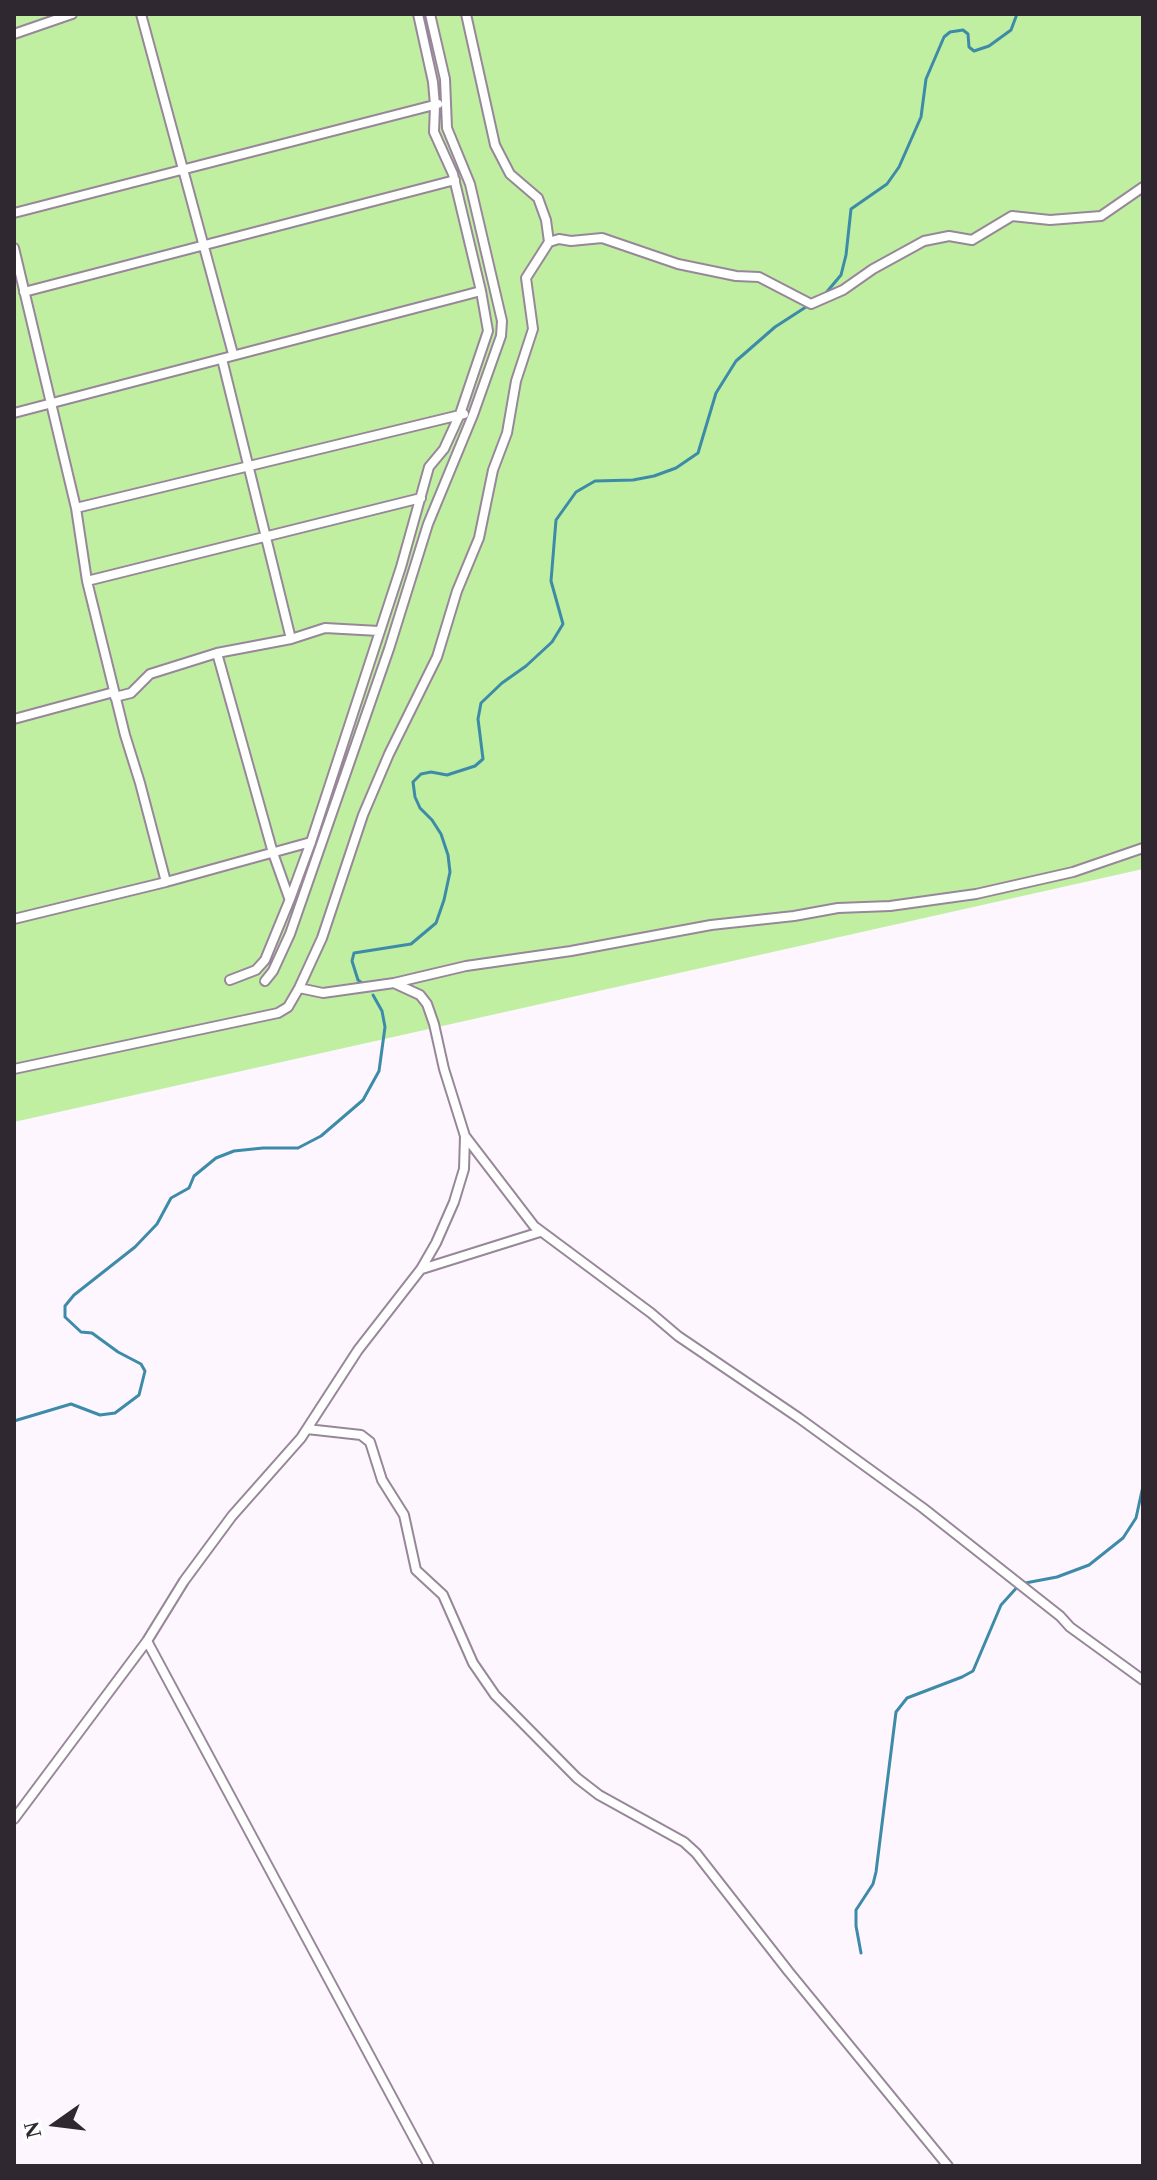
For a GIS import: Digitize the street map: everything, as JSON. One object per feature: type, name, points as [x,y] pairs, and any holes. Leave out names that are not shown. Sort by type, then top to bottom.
[{"type":"street","points":[[14,34],[72,14]]},
{"type":"street","points":[[141,14],[233,354]]},
{"type":"street","points":[[230,980],[256,970],[265,960],[290,899],[401,567],[429,467],[444,449],[460,414],[488,331],[455,180],[434,132],[435,105],[418,14]]},
{"type":"street","points":[[265,981],[290,934],[431,517],[498,345],[502,321],[470,184],[447,128],[445,79],[430,14]]},
{"type":"street","points":[[14,1069],[278,1013],[288,1007],[322,938],[363,815],[437,657],[457,591],[479,538],[493,470],[507,433],[516,381],[533,329],[526,278],[549,242],[546,220],[538,198],[510,174],[495,145],[466,14]]},
{"type":"street","points":[[14,213],[447,103]]},
{"type":"street","points":[[24,292],[455,180]]},
{"type":"street","points":[[549,242],[602,238],[678,264],[736,276],[759,277],[811,304],[843,290],[873,269],[924,241],[949,236],[972,240],[1012,216],[1050,220],[1101,216],[1143,187]]},
{"type":"street","points":[[14,248],[76,508],[87,581],[114,695],[166,882]]},
{"type":"street","points":[[14,413],[481,291]]},
{"type":"street","points":[[222,359],[291,639]]},
{"type":"street","points":[[470,386],[481,390]]},
{"type":"street","points":[[76,508],[460,414],[473,415]]},
{"type":"street","points":[[87,581],[421,498]]},
{"type":"street","points":[[401,567],[414,569]]},
{"type":"street","points":[[14,719],[131,693],[150,674],[217,653],[291,639],[325,628],[379,631]]},
{"type":"street","points":[[217,653],[273,853],[290,899]]},
{"type":"street","points":[[14,919],[166,882],[321,839]]},
{"type":"street","points":[[299,988],[323,993],[394,983],[466,966],[571,951],[711,925],[976,894],[1073,872],[1143,848]]},
{"type":"street","points":[[14,1819],[147,1641],[184,1581],[232,1516],[307,1429],[358,1350],[421,1269],[436,1243],[464,1169],[465,1136],[427,1004],[420,995],[394,983]]},
{"type":"street","points":[[465,1136],[540,1232],[678,1336],[923,1508],[1070,1627],[1143,1680]]},
{"type":"street","points":[[421,1269],[540,1232]]},
{"type":"street","points":[[307,1429],[361,1435],[370,1442],[382,1480],[404,1515],[416,1570],[443,1595],[473,1663],[495,1695],[577,1778],[599,1795],[684,1842],[696,1853],[948,2166]]},
{"type":"street","points":[[147,1641],[429,2166]]},
{"type":"green space","points":[[14,14],[1143,14],[1143,869],[14,1122]]},
{"type":"waterway","points":[[825,294],[841,275],[851,209],[887,184],[899,167],[921,117],[926,79],[944,37],[950,32],[963,30],[968,34],[969,47],[974,51],[989,46],[1011,30],[1017,14]]},
{"type":"waterway","points":[[362,983],[358,980],[352,961],[354,953],[411,944],[436,923],[444,900],[450,872],[448,855],[441,834],[420,808],[413,782],[421,774],[447,775],[475,766],[483,759],[478,719],[481,703],[552,642],[563,624],[551,581],[556,520],[576,492],[595,481],[654,476],[676,468],[698,453],[716,393],[736,361],[775,327],[809,305]]},
{"type":"waterway","points":[[14,1421],[71,1404],[100,1415],[115,1413],[139,1395],[145,1371],[141,1364],[92,1333],[81,1332],[65,1317],[65,1306],[74,1295],[135,1247],[157,1224],[171,1198],[189,1188],[194,1176],[216,1158],[234,1151],[298,1148],[321,1136],[363,1100],[379,1071],[385,1027],[382,1011],[373,995]]},
{"type":"waterway","points":[[861,1953],[856,1910],[873,1884],[876,1872],[896,1712],[907,1698],[973,1671],[1001,1605],[1020,1584],[1057,1577],[1089,1565],[1123,1538],[1136,1518],[1143,1486]]}]
